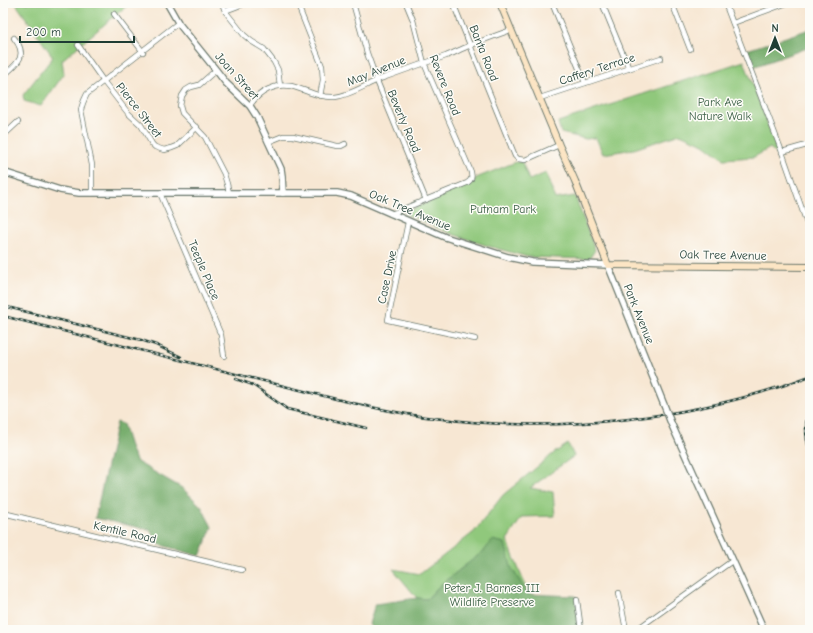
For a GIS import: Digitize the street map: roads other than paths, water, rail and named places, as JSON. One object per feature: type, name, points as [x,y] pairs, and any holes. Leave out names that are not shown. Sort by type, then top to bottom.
[{"type":"main road","name":"Park Avenue","points":[[500,3],[575,181],[608,265]]},
{"type":"main road","name":"Oak Tree Avenue","points":[[608,265],[810,267]]},
{"type":"street","name":"Joan Street","points":[[167,3],[178,23],[226,83],[250,105],[257,116],[281,169],[283,193]]},
{"type":"street","points":[[222,3],[225,11],[248,39],[264,49],[271,57],[277,66],[280,86]]},
{"type":"street","points":[[225,11],[246,3]]},
{"type":"street","points":[[304,3],[297,4],[322,66],[323,80],[320,96]]},
{"type":"street","name":"Beverly Road","points":[[353,3],[376,81],[426,200]]},
{"type":"street","name":"Revere Road","points":[[406,3],[415,27],[424,63],[472,178],[467,183],[426,200]]},
{"type":"street","name":"Banta Road","points":[[453,3],[469,46],[515,156],[518,159],[525,160],[559,145]]},
{"type":"street","points":[[552,3],[584,83]]},
{"type":"street","points":[[602,3],[629,69]]},
{"type":"street","points":[[672,3],[690,49]]},
{"type":"street","points":[[725,3],[782,152],[810,232]]},
{"type":"street","points":[[733,23],[787,3]]},
{"type":"street","points":[[114,14],[143,52]]},
{"type":"street","points":[[92,193],[92,165],[81,110],[87,94],[143,52],[178,23]]},
{"type":"street","name":"May Avenue","points":[[250,105],[264,91],[280,86],[291,86],[320,96],[332,97],[349,94],[376,81],[446,56],[511,30]]},
{"type":"street","points":[[4,74],[17,64],[21,57],[20,45],[14,38]]},
{"type":"street","name":"Pierce Street","points":[[78,45],[128,113],[141,125],[155,147],[164,150],[177,146],[197,127]]},
{"type":"street","name":"Caffery Terrace","points":[[540,98],[661,58]]},
{"type":"street","points":[[216,70],[199,85],[186,90],[182,96],[180,106],[182,113],[205,137],[220,165],[228,184],[229,193]]},
{"type":"street","points":[[3,136],[18,122]]},
{"type":"street","points":[[268,142],[288,136],[298,136],[337,146],[346,144]]},
{"type":"street","points":[[782,152],[810,144]]},
{"type":"street","name":"Oak Tree Avenue","points":[[3,172],[60,190],[74,192],[343,194],[455,241],[521,260],[608,265]]},
{"type":"street","name":"Teeple Place","points":[[160,193],[221,335],[224,356]]},
{"type":"street","points":[[391,214],[426,200]]},
{"type":"street","name":"Case Drive","points":[[408,222],[388,320],[475,339]]},
{"type":"street","name":"Park Avenue","points":[[608,265],[671,423],[764,630]]},
{"type":"street","name":"Kentile Road","points":[[3,513],[242,570]]},
{"type":"street","points":[[636,630],[732,560]]},
{"type":"street","points":[[619,593],[626,630]]},
{"type":"street","points":[[577,600],[581,630]]},
{"type":"railway","points":[[3,306],[141,340],[156,345],[181,357]]},
{"type":"railway","points":[[3,316],[361,405],[434,418],[481,423],[577,423],[625,420],[673,413],[720,403],[766,391],[810,376]]},
{"type":"railway","points":[[236,379],[253,385],[287,409],[366,428]]},
{"type":"railway","points":[[810,406],[806,429],[810,452]]},
{"type":"park label","name":"Park Ave Nature Walk","points":[[720,109]]},
{"type":"park label","name":"Putnam Park","points":[[503,209]]},
{"type":"park label","name":"Peter J. Barnes III Wildlife Preserve","points":[[492,595]]}]
